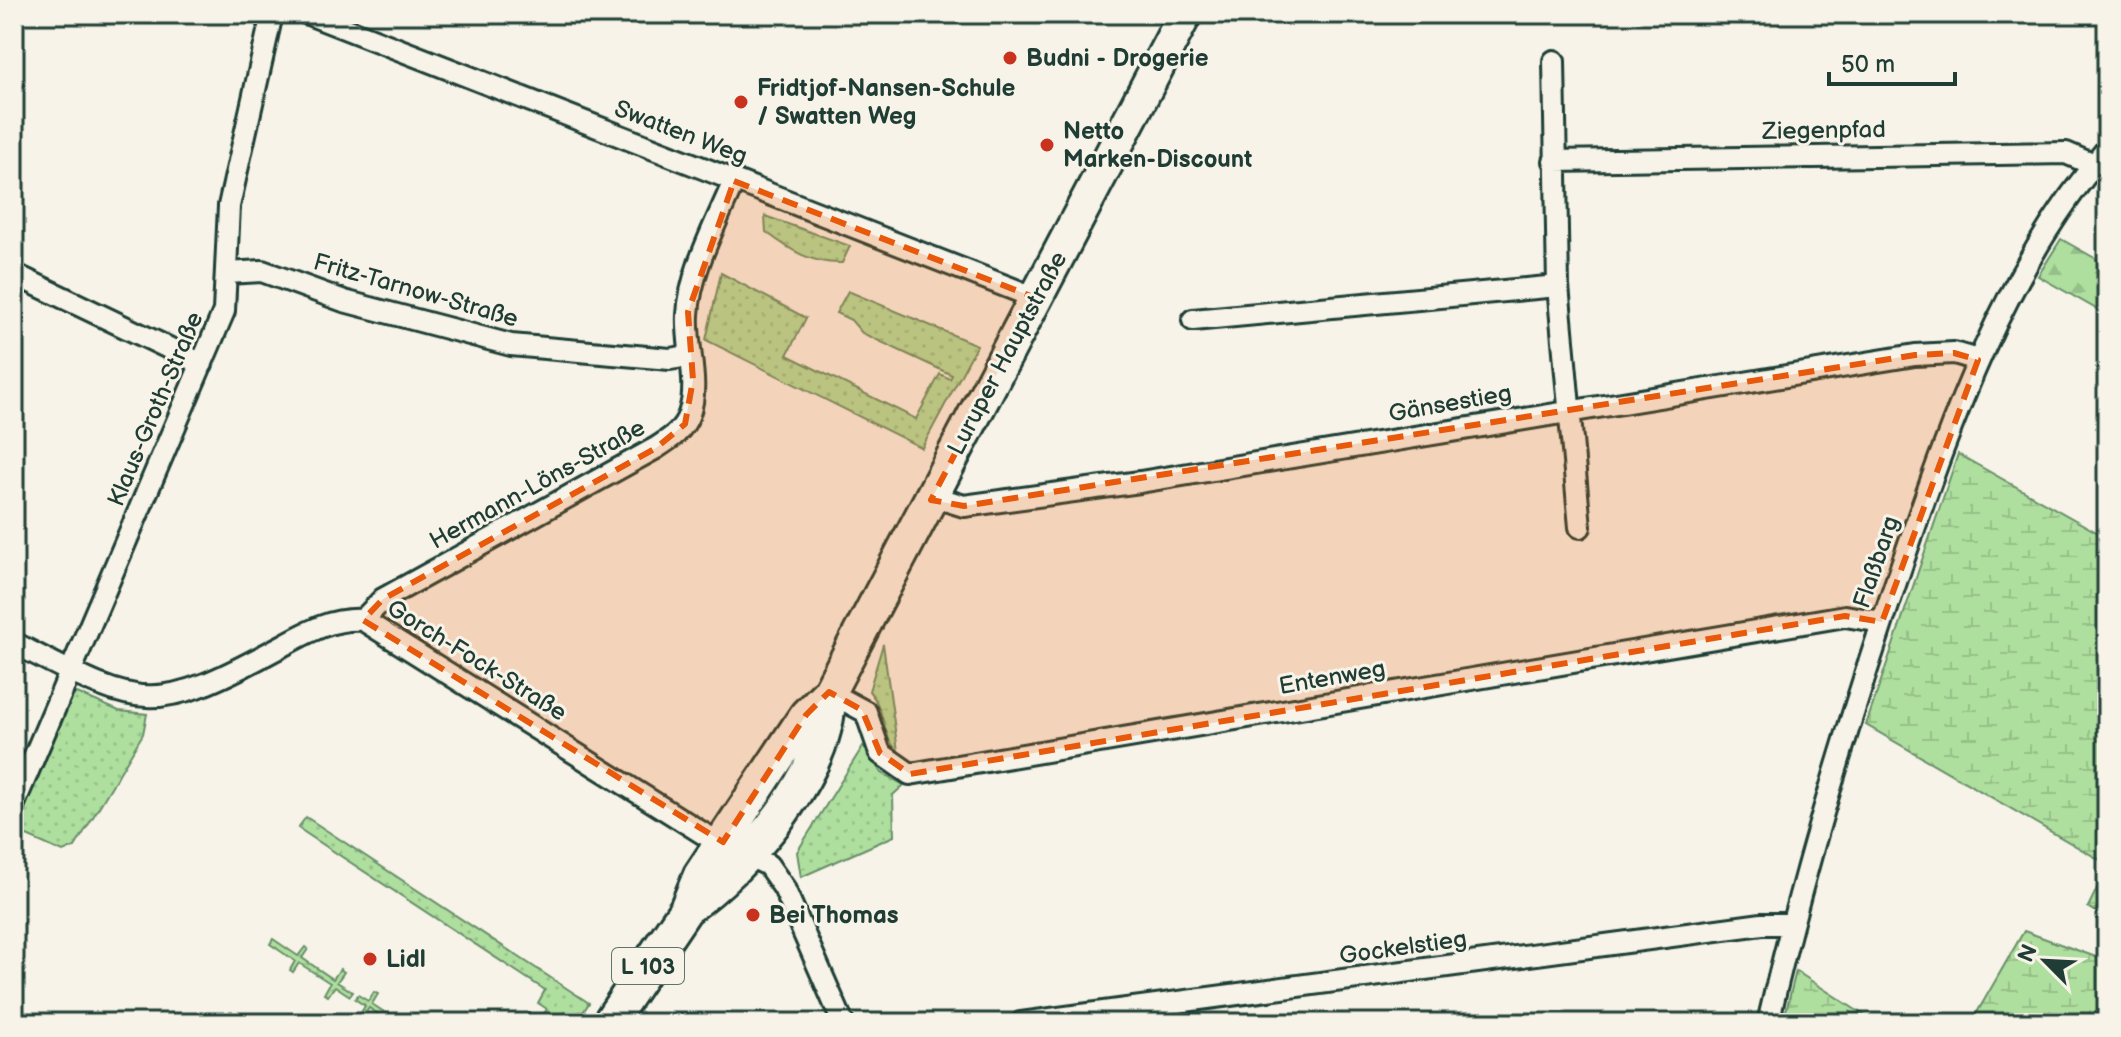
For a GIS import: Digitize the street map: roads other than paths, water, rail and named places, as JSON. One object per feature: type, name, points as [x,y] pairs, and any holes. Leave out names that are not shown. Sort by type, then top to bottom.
[{"type":"main road","name":"Luruper Hauptstraße","points":[[735,847],[806,715],[829,692],[1185,14]]},
{"type":"main road","name":"L 103","points":[[609,1023],[686,909],[700,875],[735,847]]},
{"type":"street","name":"Klaus-Groth-Straße","points":[[14,804],[224,311],[229,206],[272,14]]},
{"type":"street","name":"Swatten Weg","points":[[308,14],[1036,298]]},
{"type":"street","points":[[1554,61],[1558,286],[1580,527]]},
{"type":"street","name":"Ziegenpfad","points":[[1554,161],[2066,153],[2100,157]]},
{"type":"street","name":"Flaßbarg","points":[[1768,1023],[1827,792],[1951,424],[1978,360],[2036,251],[2100,157]]},
{"type":"street","name":"Hermann-Löns-Straße","points":[[363,620],[383,599],[674,436],[691,410],[688,312],[695,283],[734,181]]},
{"type":"street","name":"Fritz-Tarnow-Straße","points":[[227,273],[262,271],[344,301],[511,345],[670,359],[689,356]]},
{"type":"street","points":[[14,274],[202,364]]},
{"type":"street","points":[[1193,320],[1558,286]]},
{"type":"street","name":"Gänsestieg","points":[[932,496],[964,506],[1140,482],[1570,409],[1915,355],[1954,353],[1978,360]]},
{"type":"street","name":"Entenweg","points":[[829,692],[866,712],[880,753],[887,761],[910,774],[1845,616],[1882,622]]},
{"type":"street","name":"Gorch-Fock-Straße","points":[[14,643],[71,672],[129,696],[171,696],[199,688],[322,625],[346,619],[363,620],[704,834],[735,847],[777,875],[843,1023]]},
{"type":"street","name":"Gockelstieg","points":[[1021,1023],[1762,924],[1791,924]]},
{"type":"waterway","points":[[151,329],[170,337]]},
{"type":"place","name":"Budni - Drogerie","points":[[1010,58]]},
{"type":"place","name":"Fridtjof-Nansen-Schule / Swatten Weg","points":[[741,102]]},
{"type":"place","name":"Netto Marken-Discount","points":[[1047,145]]},
{"type":"place","name":"Bei Thomas","points":[[753,915]]},
{"type":"place","name":"Lidl","points":[[370,959]]}]
